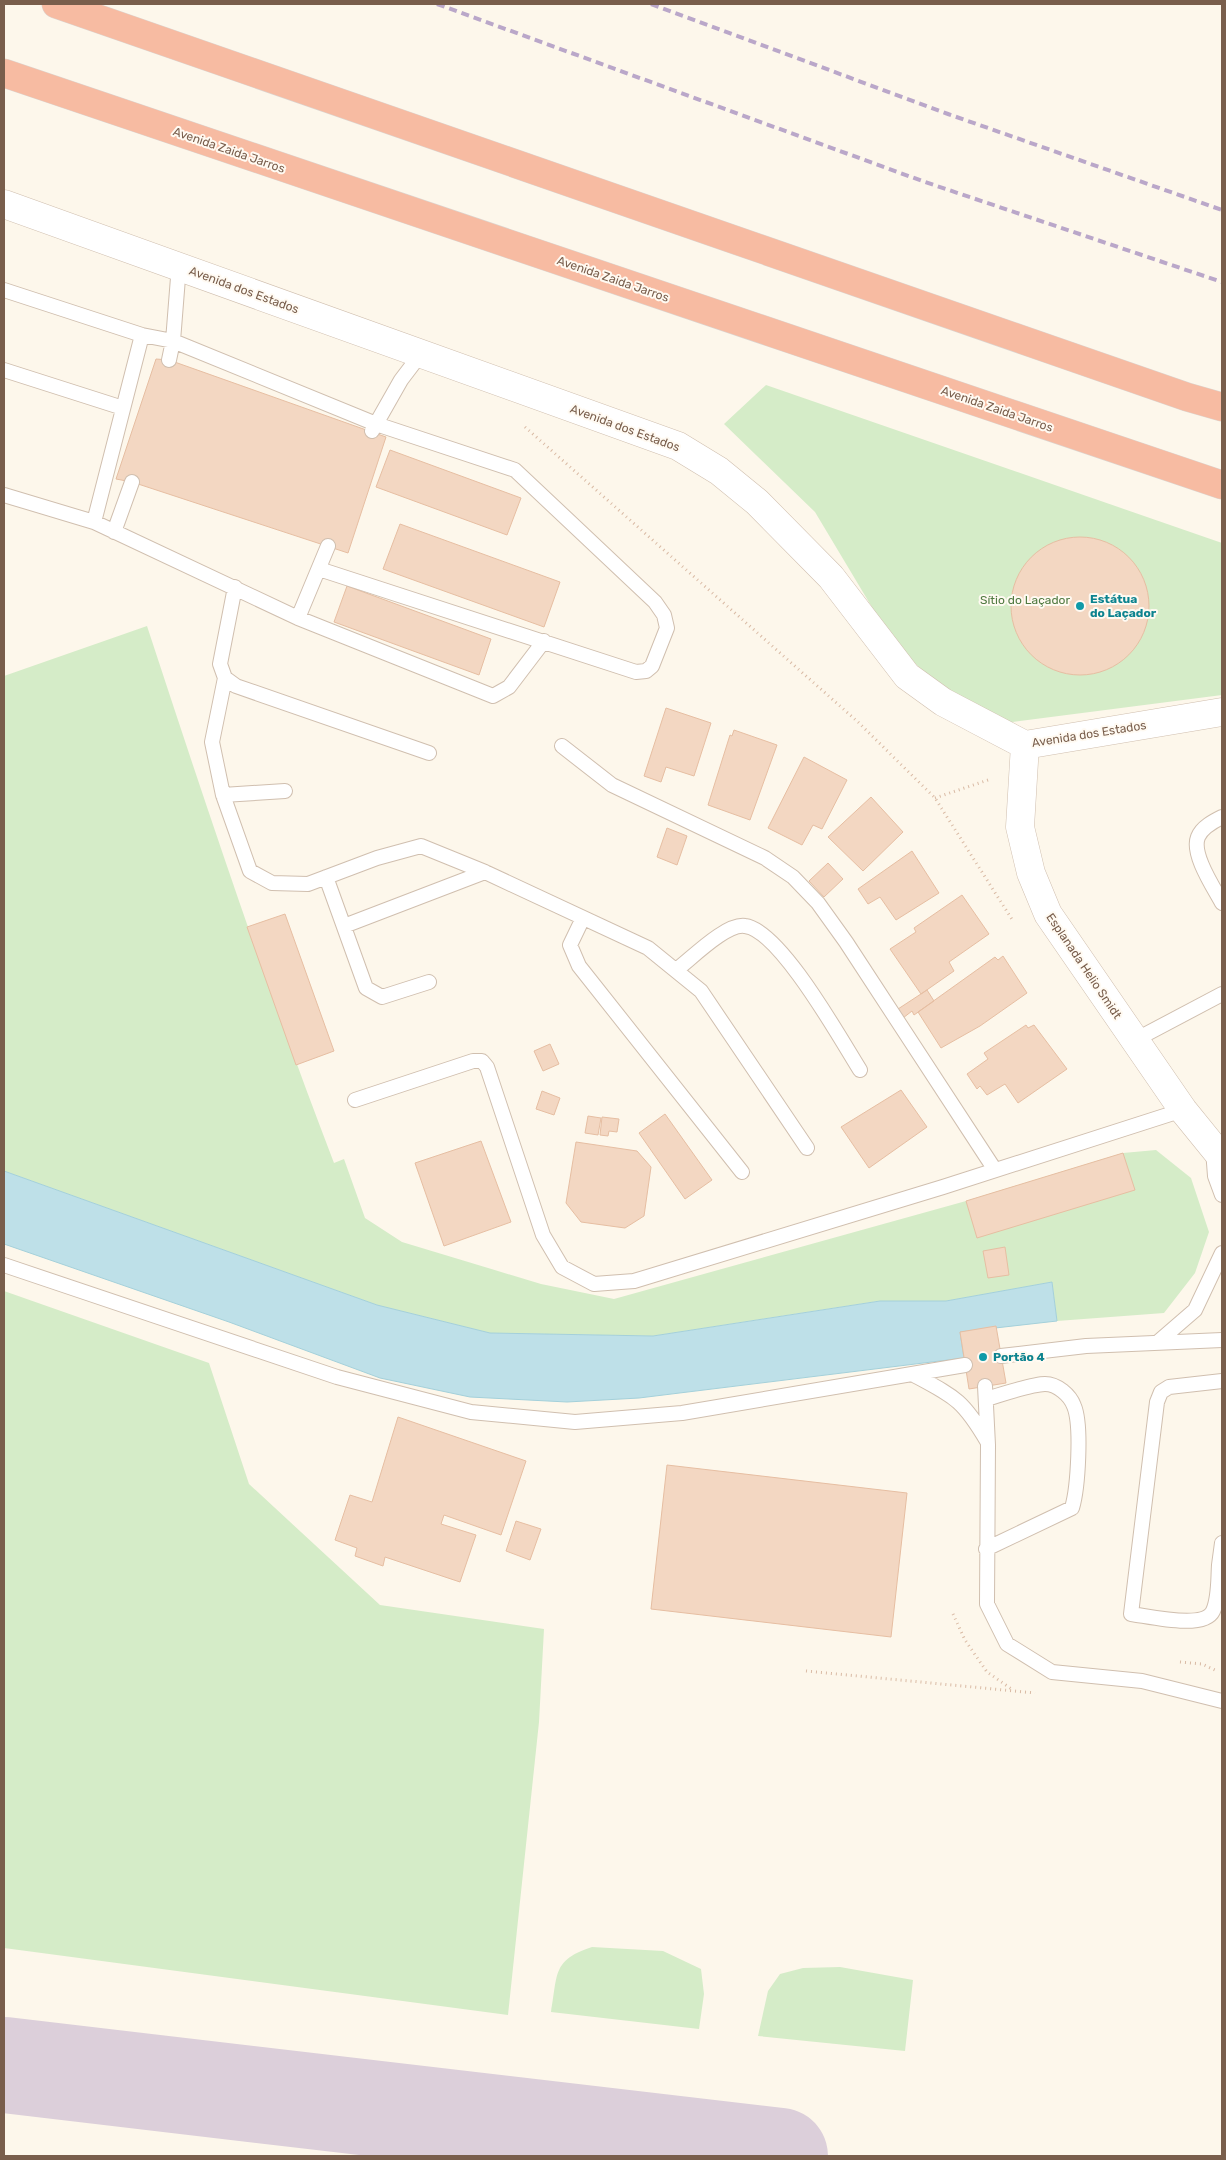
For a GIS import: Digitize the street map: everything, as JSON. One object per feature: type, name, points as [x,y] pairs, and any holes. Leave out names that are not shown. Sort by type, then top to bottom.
[{"type":"highway","points":[[56,4],[1159,387],[1222,407]]},
{"type":"highway","name":"Avenida Zaida Jarros","points":[[4,74],[1222,485]]},
{"type":"street","name":"Avenida dos Estados","points":[[4,204],[179,265],[420,355],[678,446],[719,471],[757,502],[831,577],[907,676],[943,702],[1025,745],[1222,712]]},
{"type":"street","name":"Esplanada Helio Smidt","points":[[1025,745],[1020,827],[1031,873],[1048,914],[1183,1110],[1219,1147]]},
{"type":"lane","points":[[169,360],[174,341],[179,265]]},
{"type":"lane","points":[[4,290],[142,335],[174,341],[374,428],[515,470],[655,602],[664,615],[668,628],[652,666],[646,671],[636,672],[319,569]]},
{"type":"lane","points":[[94,522],[142,335]]},
{"type":"lane","points":[[374,428],[401,380],[420,355]]},
{"type":"lane","points":[[4,370],[123,408]]},
{"type":"lane","points":[[114,532],[132,482]]},
{"type":"lane","points":[[4,495],[94,522],[172,556],[298,618],[493,696],[509,687],[544,641]]},
{"type":"lane","points":[[298,618],[328,546]]},
{"type":"lane","points":[[235,587],[220,664],[225,678],[212,742],[223,795],[250,871],[272,883],[308,884],[377,858],[421,846],[485,872],[648,948],[701,991],[808,1148]]},
{"type":"lane","points":[[225,678],[236,686],[429,753]]},
{"type":"lane","points":[[562,746],[612,785],[766,858],[793,877],[818,903],[846,942],[995,1170]]},
{"type":"lane","points":[[223,795],[285,791]]},
{"type":"lane","points":[[1222,816],[1208,825],[1198,837],[1197,854],[1222,903]]},
{"type":"lane","points":[[344,926],[485,872]]},
{"type":"lane","points":[[326,877],[366,988],[382,997],[429,982]]},
{"type":"lane","points":[[583,918],[570,945],[579,966],[742,1172]]},
{"type":"lane","points":[[676,970],[728,929],[746,926],[762,934],[796,968],[860,1070]]},
{"type":"lane","points":[[1135,1040],[1222,994]]},
{"type":"lane","points":[[355,1100],[472,1061],[482,1061],[487,1068],[544,1235],[562,1268],[594,1284],[634,1281],[1183,1110]]},
{"type":"lane","points":[[1219,1147],[1215,1176],[1222,1195]]},
{"type":"lane","points":[[1158,1342],[1195,1310],[1221,1261]]},
{"type":"lane","points":[[4,1265],[337,1377],[470,1412],[575,1422],[682,1413],[965,1365]]},
{"type":"lane","points":[[1001,1356],[1086,1346],[1222,1340]]},
{"type":"lane","points":[[914,1374],[954,1396],[970,1412],[988,1445]]},
{"type":"lane","points":[[1222,1380],[1169,1387],[1161,1392],[1158,1402],[1131,1614],[1189,1622],[1202,1620],[1212,1614],[1216,1602],[1222,1543]]},
{"type":"lane","points":[[986,1549],[1072,1508],[1076,1495],[1078,1422],[1074,1405],[1064,1391],[1046,1384],[985,1393],[988,1445],[986,1549],[988,1604],[1007,1644],[1052,1672],[1142,1681],[1222,1701]]},
{"type":"path","points":[[523,426],[858,722],[935,798],[1016,925]]},
{"type":"path","points":[[935,798],[1004,774],[1023,776]]},
{"type":"path","points":[[953,1614],[965,1640],[986,1672],[1014,1691]]},
{"type":"path","points":[[806,1671],[1043,1694]]},
{"type":"green space","name":"Sítio do Laçador","points":[[766,385],[1222,543],[1222,695],[1005,723],[945,691],[894,644],[815,512],[724,424]]},
{"type":"green space","points":[[147,626],[261,963],[334,1163],[344,1159],[365,1218],[402,1242],[541,1284],[614,1299],[966,1201],[1123,1153],[1156,1150],[1191,1178],[1209,1232],[1195,1273],[1164,1313],[1057,1321],[1052,1282],[946,1301],[879,1301],[653,1336],[490,1333],[377,1305],[4,1171],[4,676]]},
{"type":"green space","points":[[4,1291],[209,1363],[249,1484],[380,1605],[544,1629],[539,1722],[508,2015],[4,1948]]},
{"type":"green space","points":[[592,1947],[663,1951],[701,1969],[704,1994],[699,2029],[551,2012],[557,1978],[563,1963],[579,1952]]},
{"type":"green space","points":[[840,1967],[913,1980],[905,2051],[758,2036],[768,1991],[780,1974],[803,1968]]},
{"type":"water","points":[[4,1171],[377,1305],[490,1333],[653,1336],[880,1301],[946,1301],[1052,1282],[1057,1321],[960,1332],[964,1358],[639,1398],[567,1402],[470,1397],[380,1378],[229,1322],[4,1244]]},
{"type":"building","points":[[156,359],[169,360],[386,437],[348,553],[132,482],[116,479]]},
{"type":"building","points":[[390,450],[521,498],[507,535],[376,487]]},
{"type":"building","points":[[400,524],[560,582],[544,627],[383,569]]},
{"type":"building","name":"Estátua do Laçador","points":[[1080,537],[1106,543],[1129,557],[1143,580],[1149,606],[1143,632],[1129,655],[1106,669],[1080,675],[1054,669],[1031,655],[1017,632],[1011,606],[1017,580],[1031,557],[1054,543]]},
{"type":"building","points":[[347,586],[491,639],[479,675],[334,622]]},
{"type":"building","points":[[666,708],[711,723],[694,776],[666,767],[661,782],[644,776]]},
{"type":"building","points":[[734,730],[777,745],[750,820],[708,805],[730,735],[732,736]]},
{"type":"building","points":[[804,757],[847,780],[822,829],[813,825],[802,845],[768,828]]},
{"type":"building","points":[[871,797],[903,832],[863,871],[828,837]]},
{"type":"building","points":[[667,828],[687,836],[677,865],[657,857]]},
{"type":"building","points":[[912,851],[939,893],[896,920],[880,897],[868,904],[858,889]]},
{"type":"building","points":[[828,863],[843,879],[824,897],[809,881]]},
{"type":"building","points":[[962,895],[989,934],[949,962],[954,971],[921,994],[890,949],[916,932],[914,928]]},
{"type":"building","points":[[285,914],[334,1051],[296,1065],[247,927]]},
{"type":"building","points":[[1003,956],[1027,993],[980,1026],[941,1048],[918,1012],[995,957],[998,960]]},
{"type":"building","points":[[927,990],[934,1001],[914,1015],[912,1011],[903,1018],[898,1009]]},
{"type":"building","points":[[1026,1025],[1028,1028],[1034,1025],[1067,1069],[1018,1103],[1005,1084],[987,1095],[980,1086],[977,1089],[967,1074],[988,1059],[984,1053]]},
{"type":"building","points":[[550,1044],[559,1064],[543,1071],[534,1051]]},
{"type":"building","points":[[901,1090],[927,1127],[869,1168],[841,1127]]},
{"type":"building","points":[[542,1091],[560,1098],[554,1115],[536,1109]]},
{"type":"building","points":[[665,1114],[712,1180],[685,1199],[639,1133]]},
{"type":"building","points":[[588,1116],[601,1118],[598,1135],[585,1133]]},
{"type":"building","points":[[602,1117],[619,1119],[617,1132],[609,1131],[608,1136],[600,1135]]},
{"type":"building","points":[[481,1141],[511,1222],[444,1246],[415,1163]]},
{"type":"building","points":[[576,1142],[637,1151],[651,1167],[644,1216],[625,1228],[581,1222],[566,1203]]},
{"type":"building","points":[[1123,1153],[1135,1190],[977,1238],[966,1201]]},
{"type":"building","points":[[1005,1247],[1009,1275],[988,1278],[983,1251]]},
{"type":"building","name":"Portão 4","points":[[996,1326],[1006,1383],[969,1389],[960,1332]]},
{"type":"building","points":[[398,1417],[526,1461],[501,1535],[444,1515],[441,1524],[476,1535],[460,1582],[385,1557],[383,1566],[355,1556],[357,1548],[335,1540],[350,1495],[372,1502]]},
{"type":"building","points":[[667,1465],[907,1493],[891,1637],[651,1609]]},
{"type":"building","points":[[516,1521],[541,1529],[530,1560],[506,1551]]},
{"type":"taxiway","points":[[4,2065],[780,2156]]},
{"type":"railway","points":[[437,4],[925,182],[1222,282]]},
{"type":"railway","points":[[651,4],[948,114],[1222,210]]},
{"type":"place","name":"Estátua do Laçador","points":[[1080,606]]},
{"type":"place","name":"Portão 4","points":[[983,1357]]}]
